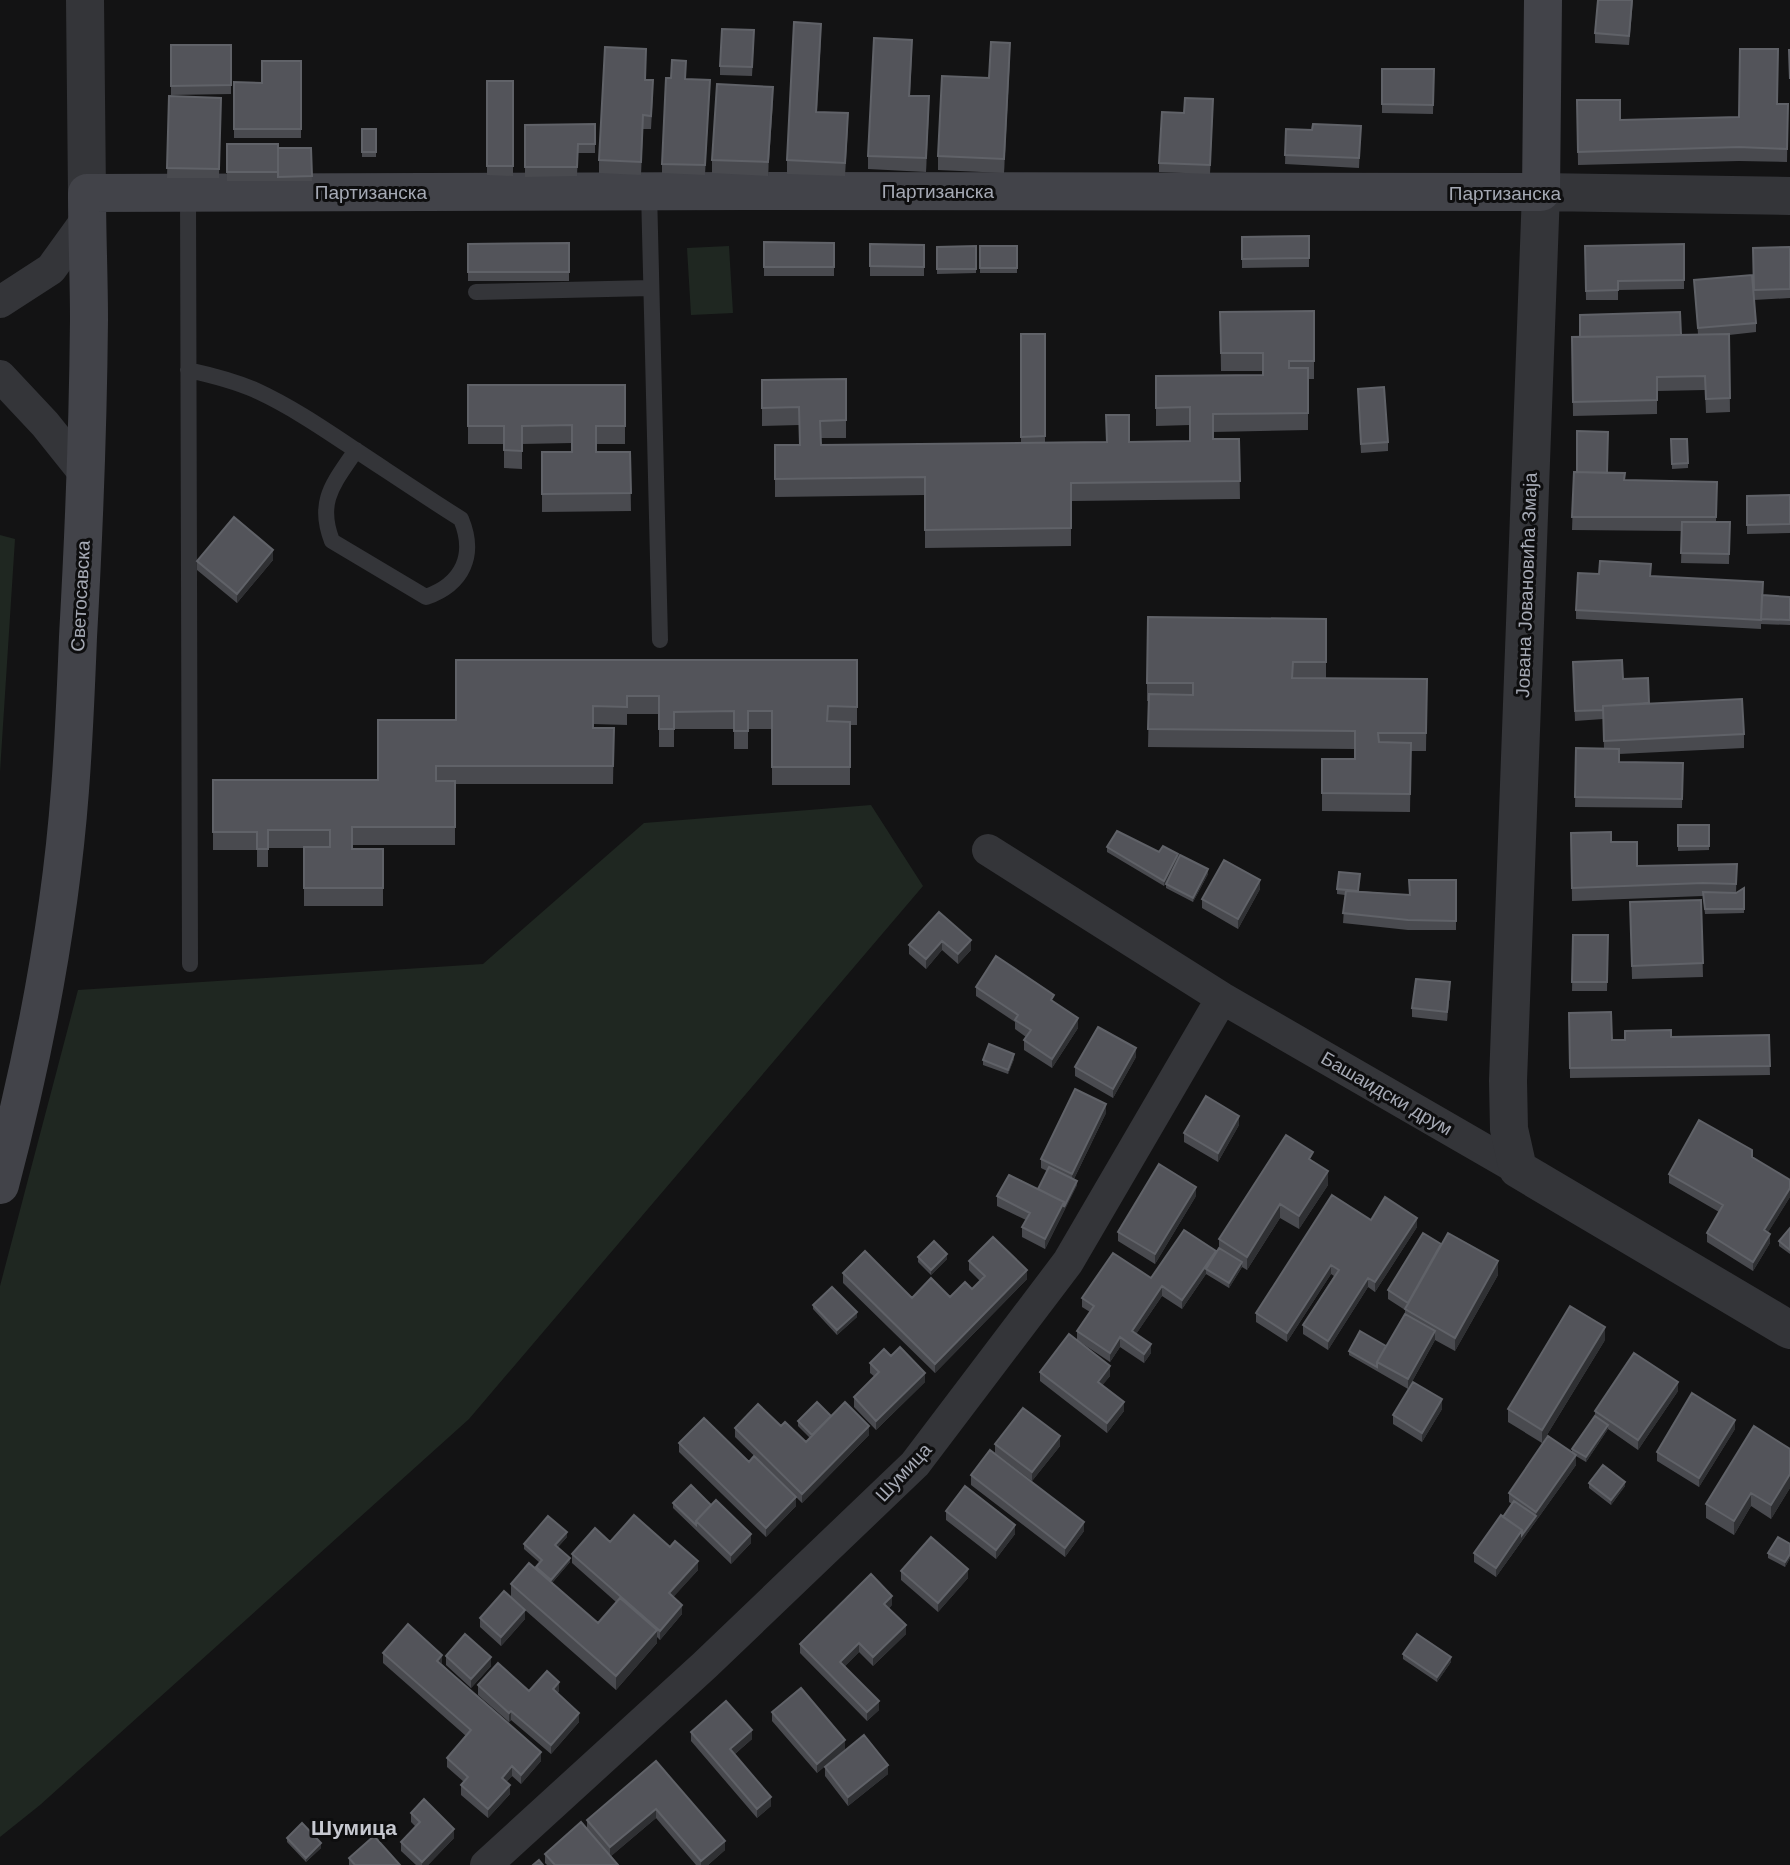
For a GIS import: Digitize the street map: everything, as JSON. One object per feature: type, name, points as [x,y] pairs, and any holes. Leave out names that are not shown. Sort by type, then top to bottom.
[{"type":"main road","name":"Јована Јовановића Змаја","points":[[1541,192],[1543,0]]},
{"type":"main road","name":"Партизанска","points":[[87,206],[188,193],[1541,192]]},
{"type":"main road","name":"Светосавска","points":[[0,1185],[32,1050],[49,956],[62,870],[70,790],[85,474],[89,318],[87,206]]},
{"type":"street","name":"Светосавска","points":[[85,0],[87,206]]},
{"type":"street","name":"Партизанска","points":[[1541,192],[1790,196]]},
{"type":"street","name":"Јована Јовановића Змаја","points":[[1518,1169],[1509,1129],[1508,1082],[1541,192]]},
{"type":"street","points":[[0,302],[51,269],[87,206]]},
{"type":"street","points":[[0,376],[45,424],[85,474]]},
{"type":"street","name":"Башаидски друм","points":[[988,850],[1222,998],[1790,1330]]},
{"type":"street","name":"Шумица","points":[[486,1865],[705,1665],[915,1464],[1068,1262],[1222,998]]},
{"type":"lane","points":[[649,191],[660,640]]},
{"type":"lane","points":[[188,193],[190,964]]},
{"type":"lane","points":[[476,292],[651,288]]},
{"type":"lane","points":[[188,370],[221,378],[279,402],[304,416],[356,450],[461,519],[466,532],[466,557],[462,570],[447,587],[426,597],[332,541],[327,530],[326,517],[329,491],[335,478],[356,450]]},
{"type":"shaded area","points":[[729,246],[733,313],[691,315],[687,248]]},
{"type":"shaded area","points":[[0,535],[15,539],[0,772]]},
{"type":"shaded area","points":[[871,805],[923,886],[469,1419],[40,1805],[0,1837],[0,1286],[78,990],[483,964],[644,823]]},
{"type":"building","points":[[1598,0],[1632,0],[1629,36],[1595,33]]},
{"type":"building","points":[[794,22],[821,24],[816,112],[848,113],[845,163],[787,160]]},
{"type":"building","points":[[722,29],[754,30],[752,67],[720,66]]},
{"type":"building","points":[[874,38],[912,40],[909,96],[929,96],[926,158],[868,156]]},
{"type":"building","points":[[991,42],[1010,43],[1004,159],[938,156],[942,76],[989,78]]},
{"type":"building","points":[[171,45],[231,45],[231,85],[171,86]]},
{"type":"building","points":[[605,47],[646,49],[645,80],[653,80],[651,116],[643,115],[641,162],[599,160]]},
{"type":"building","points":[[1740,49],[1778,49],[1777,104],[1788,104],[1787,149],[1739,147],[1578,152],[1577,100],[1620,100],[1620,120],[1739,117]]},
{"type":"building","points":[[672,60],[686,61],[685,79],[710,80],[705,165],[662,164],[666,78],[671,78]]},
{"type":"building","points":[[262,61],[301,61],[301,129],[234,129],[234,82],[262,83]]},
{"type":"building","points":[[1382,69],[1434,69],[1433,105],[1382,104]]},
{"type":"building","points":[[487,81],[513,81],[513,166],[487,166]]},
{"type":"building","points":[[717,84],[773,87],[768,162],[712,160]]},
{"type":"building","points":[[169,96],[221,98],[219,169],[167,168]]},
{"type":"building","points":[[1185,98],[1213,99],[1210,165],[1159,163],[1162,112],[1184,113]]},
{"type":"building","points":[[595,124],[595,144],[578,144],[577,167],[525,167],[525,125]]},
{"type":"building","points":[[1313,124],[1361,126],[1359,158],[1285,155],[1286,129],[1312,130]]},
{"type":"building","points":[[362,129],[376,129],[376,152],[362,152]]},
{"type":"building","points":[[227,144],[278,144],[278,172],[227,172]]},
{"type":"building","points":[[278,148],[311,148],[312,176],[278,177]]},
{"type":"building","points":[[1309,236],[1309,258],[1242,259],[1242,237]]},
{"type":"building","points":[[764,242],[834,243],[834,267],[764,267]]},
{"type":"building","points":[[569,243],[569,272],[468,272],[468,244]]},
{"type":"building","points":[[870,244],[924,245],[924,267],[870,266]]},
{"type":"building","points":[[1684,244],[1684,280],[1618,281],[1618,290],[1586,291],[1585,246]]},
{"type":"building","points":[[976,246],[976,269],[937,269],[937,247]]},
{"type":"building","points":[[980,246],[1017,246],[1017,268],[980,268]]},
{"type":"building","points":[[1790,247],[1790,289],[1754,290],[1753,248]]},
{"type":"building","points":[[1752,275],[1756,323],[1698,328],[1694,280]]},
{"type":"building","points":[[1314,311],[1314,361],[1289,361],[1289,368],[1308,368],[1308,413],[1213,414],[1213,439],[1239,439],[1240,481],[1071,483],[1071,528],[925,530],[925,477],[775,479],[775,445],[800,445],[799,407],[762,408],[762,380],[846,379],[846,420],[820,421],[821,445],[1107,442],[1106,415],[1129,415],[1129,442],[1190,441],[1190,407],[1156,408],[1156,376],[1263,375],[1263,353],[1221,353],[1220,312]]},
{"type":"building","points":[[1680,312],[1681,335],[1580,337],[1580,315]]},
{"type":"building","points":[[1021,334],[1045,334],[1045,436],[1021,437]]},
{"type":"building","points":[[1729,334],[1730,398],[1706,399],[1705,376],[1657,377],[1657,400],[1573,402],[1572,337]]},
{"type":"building","points":[[468,385],[625,385],[625,426],[596,426],[596,452],[630,452],[631,493],[542,494],[542,452],[572,452],[572,425],[522,426],[522,451],[504,450],[504,426],[468,426]]},
{"type":"building","points":[[1384,387],[1388,442],[1361,444],[1358,389]]},
{"type":"building","points":[[1577,431],[1608,432],[1607,473],[1577,472]]},
{"type":"building","points":[[1671,439],[1687,439],[1688,463],[1672,464]]},
{"type":"building","points":[[1574,472],[1625,473],[1624,480],[1717,482],[1716,517],[1572,517]]},
{"type":"building","points":[[1790,495],[1790,524],[1747,525],[1747,496]]},
{"type":"building","points":[[234,517],[273,550],[237,594],[197,561]]},
{"type":"building","points":[[1682,522],[1730,522],[1729,554],[1681,553]]},
{"type":"building","points":[[1600,561],[1651,564],[1650,576],[1763,582],[1761,620],[1576,610],[1578,573],[1599,574]]},
{"type":"building","points":[[1762,595],[1790,597],[1790,620],[1761,619]]},
{"type":"building","points":[[1148,617],[1326,619],[1326,662],[1293,662],[1292,678],[1427,679],[1426,733],[1378,733],[1379,742],[1411,743],[1410,794],[1322,793],[1322,759],[1355,759],[1355,731],[1148,729],[1149,694],[1193,695],[1193,683],[1147,683]]},
{"type":"building","points":[[456,660],[857,660],[857,707],[828,706],[827,721],[850,722],[850,767],[772,767],[772,711],[748,711],[748,731],[734,731],[734,711],[674,712],[674,729],[659,729],[659,696],[627,696],[627,707],[593,706],[593,728],[614,728],[613,766],[436,766],[436,781],[455,781],[455,827],[352,827],[352,849],[383,849],[383,888],[304,888],[304,847],[330,847],[330,830],[268,830],[268,849],[257,849],[257,832],[213,832],[213,780],[378,780],[378,720],[456,720]]},
{"type":"building","points":[[1622,660],[1623,679],[1648,678],[1649,703],[1575,711],[1573,662]]},
{"type":"building","points":[[1742,699],[1744,734],[1604,741],[1603,706]]},
{"type":"building","points":[[1576,748],[1619,749],[1619,762],[1683,763],[1682,799],[1575,797]]},
{"type":"building","points":[[1678,825],[1709,825],[1709,846],[1678,846]]},
{"type":"building","points":[[1117,831],[1159,852],[1163,846],[1178,854],[1164,881],[1107,847]]},
{"type":"building","points":[[1611,832],[1611,842],[1637,842],[1637,866],[1737,864],[1736,884],[1572,888],[1571,833]]},
{"type":"building","points":[[1180,855],[1208,869],[1193,898],[1166,884]]},
{"type":"building","points":[[1224,860],[1260,880],[1238,919],[1202,899]]},
{"type":"building","points":[[1339,872],[1360,874],[1358,891],[1337,889]]},
{"type":"building","points":[[1409,880],[1456,880],[1456,921],[1408,920],[1343,913],[1346,891],[1410,895]]},
{"type":"building","points":[[1744,888],[1744,909],[1705,909],[1703,892],[1736,893]]},
{"type":"building","points":[[1701,900],[1703,963],[1632,966],[1630,902]]},
{"type":"building","points":[[939,912],[971,940],[958,954],[942,941],[926,959],[909,945]]},
{"type":"building","points":[[1573,935],[1608,935],[1607,982],[1572,982]]},
{"type":"building","points":[[996,956],[1054,995],[1051,1000],[1078,1018],[1052,1059],[1024,1040],[1031,1030],[1015,1020],[1018,1015],[976,987]]},
{"type":"building","points":[[1416,979],[1450,982],[1447,1012],[1412,1008]]},
{"type":"building","points":[[1611,1012],[1612,1040],[1625,1040],[1625,1031],[1671,1030],[1671,1037],[1769,1035],[1770,1066],[1570,1068],[1569,1013]]},
{"type":"building","points":[[1098,1027],[1136,1048],[1113,1089],[1075,1067]]},
{"type":"building","points":[[989,1044],[1014,1054],[1008,1070],[983,1060]]},
{"type":"building","points":[[1075,1089],[1106,1104],[1072,1174],[1041,1159]]},
{"type":"building","points":[[1206,1096],[1239,1116],[1218,1153],[1184,1133]]},
{"type":"building","points":[[1699,1120],[1752,1150],[1752,1157],[1790,1180],[1790,1188],[1764,1230],[1770,1234],[1753,1262],[1707,1233],[1723,1205],[1669,1174]]},
{"type":"building","points":[[1286,1135],[1313,1152],[1309,1159],[1328,1171],[1299,1216],[1280,1204],[1247,1257],[1219,1239]]},
{"type":"building","points":[[1159,1164],[1196,1187],[1155,1254],[1118,1232]]},
{"type":"building","points":[[1049,1167],[1077,1181],[1064,1207],[1064,1202],[1038,1189]]},
{"type":"building","points":[[1009,1175],[1064,1202],[1045,1239],[1022,1227],[1030,1213],[997,1196]]},
{"type":"building","points":[[1332,1195],[1371,1220],[1385,1197],[1417,1218],[1375,1282],[1368,1278],[1328,1341],[1303,1325],[1339,1270],[1331,1265],[1287,1333],[1256,1313]]},
{"type":"building","points":[[1790,1228],[1790,1250],[1779,1241]]},
{"type":"building","points":[[1184,1230],[1216,1251],[1182,1300],[1162,1286],[1132,1331],[1151,1344],[1144,1354],[1120,1337],[1110,1353],[1077,1331],[1094,1306],[1082,1298],[1113,1253],[1151,1278]]},
{"type":"building","points":[[1423,1233],[1441,1244],[1408,1303],[1388,1290]]},
{"type":"building","points":[[1448,1233],[1498,1261],[1455,1338],[1405,1309]]},
{"type":"building","points":[[993,1237],[1027,1270],[935,1364],[843,1273],[865,1251],[912,1298],[931,1278],[950,1297],[965,1282],[972,1289],[985,1276],[969,1261]]},
{"type":"building","points":[[934,1241],[947,1254],[931,1270],[918,1257]]},
{"type":"building","points":[[1219,1248],[1242,1262],[1229,1283],[1206,1269]]},
{"type":"building","points":[[832,1287],[857,1312],[837,1330],[813,1305]]},
{"type":"building","points":[[1570,1306],[1605,1327],[1542,1430],[1508,1409]]},
{"type":"building","points":[[1405,1314],[1435,1331],[1408,1379],[1377,1362]]},
{"type":"building","points":[[1360,1331],[1386,1346],[1377,1367],[1349,1351]]},
{"type":"building","points":[[1069,1334],[1110,1366],[1098,1382],[1124,1402],[1107,1423],[1040,1372]]},
{"type":"building","points":[[900,1347],[925,1373],[876,1421],[854,1397],[879,1372],[870,1363],[884,1349],[891,1356]]},
{"type":"building","points":[[1634,1353],[1678,1382],[1638,1440],[1595,1411]]},
{"type":"building","points":[[1413,1382],[1442,1399],[1422,1433],[1393,1415]]},
{"type":"building","points":[[1692,1393],[1735,1420],[1699,1478],[1657,1452]]},
{"type":"building","points":[[817,1402],[831,1416],[812,1435],[798,1421]]},
{"type":"building","points":[[845,1402],[869,1426],[802,1494],[735,1428],[758,1404],[781,1426],[785,1422],[806,1442]]},
{"type":"building","points":[[1023,1408],[1060,1436],[1032,1472],[995,1444]]},
{"type":"building","points":[[1595,1416],[1608,1425],[1586,1457],[1572,1449]]},
{"type":"building","points":[[704,1418],[749,1462],[754,1456],[796,1497],[766,1528],[679,1443]]},
{"type":"building","points":[[1754,1426],[1790,1449],[1790,1474],[1771,1505],[1751,1493],[1734,1521],[1706,1504]]},
{"type":"building","points":[[1548,1436],[1576,1455],[1536,1512],[1509,1493]]},
{"type":"building","points":[[990,1450],[1084,1522],[1065,1548],[971,1475]]},
{"type":"building","points":[[1603,1465],[1625,1482],[1611,1500],[1589,1483]]},
{"type":"building","points":[[691,1485],[711,1505],[696,1521],[696,1525],[673,1503]]},
{"type":"building","points":[[965,1486],[1015,1525],[996,1550],[946,1511]]},
{"type":"building","points":[[716,1500],[751,1534],[731,1555],[696,1521]]},
{"type":"building","points":[[1514,1501],[1536,1516],[1522,1535],[1522,1530],[1503,1517]]},
{"type":"building","points":[[634,1515],[670,1547],[675,1541],[698,1561],[669,1593],[682,1605],[660,1631],[572,1554],[595,1528],[610,1542]]},
{"type":"building","points":[[1501,1515],[1522,1530],[1496,1568],[1474,1553]]},
{"type":"building","points":[[548,1516],[567,1532],[555,1545],[570,1558],[551,1580],[536,1567],[542,1560],[524,1544]]},
{"type":"building","points":[[931,1537],[968,1569],[938,1603],[901,1571]]},
{"type":"building","points":[[1778,1537],[1790,1544],[1790,1554],[1785,1562],[1768,1553]]},
{"type":"building","points":[[529,1563],[598,1623],[620,1598],[657,1630],[616,1676],[511,1584]]},
{"type":"building","points":[[871,1574],[892,1596],[884,1604],[906,1625],[873,1657],[859,1643],[840,1662],[879,1701],[867,1712],[800,1644]]},
{"type":"building","points":[[504,1591],[525,1610],[501,1637],[480,1618]]},
{"type":"building","points":[[408,1624],[442,1655],[437,1661],[541,1752],[521,1775],[512,1766],[502,1778],[510,1785],[488,1809],[461,1785],[468,1777],[447,1758],[471,1730],[383,1653]]},
{"type":"building","points":[[465,1634],[491,1657],[471,1679],[446,1656]]},
{"type":"building","points":[[1417,1634],[1451,1657],[1437,1677],[1403,1654]]},
{"type":"building","points":[[498,1663],[529,1691],[547,1671],[559,1682],[553,1689],[579,1713],[551,1745],[478,1685]]},
{"type":"building","points":[[801,1688],[845,1740],[817,1764],[772,1712]]},
{"type":"building","points":[[726,1701],[752,1730],[730,1749],[771,1797],[757,1809],[691,1732]]},
{"type":"building","points":[[864,1735],[888,1765],[848,1797],[825,1767]]},
{"type":"building","points":[[656,1761],[725,1841],[701,1861],[656,1809],[610,1847],[587,1820]]},
{"type":"building","points":[[424,1799],[454,1829],[422,1862],[401,1842],[420,1822],[411,1813]]},
{"type":"building","points":[[581,1822],[618,1865],[555,1865],[545,1854]]},
{"type":"building","points":[[302,1823],[321,1843],[306,1858],[287,1838]]},
{"type":"building","points":[[374,1836],[400,1865],[355,1865],[349,1858]]},
{"type":"district","name":"Шумица","points":[[354,1828]]}]
